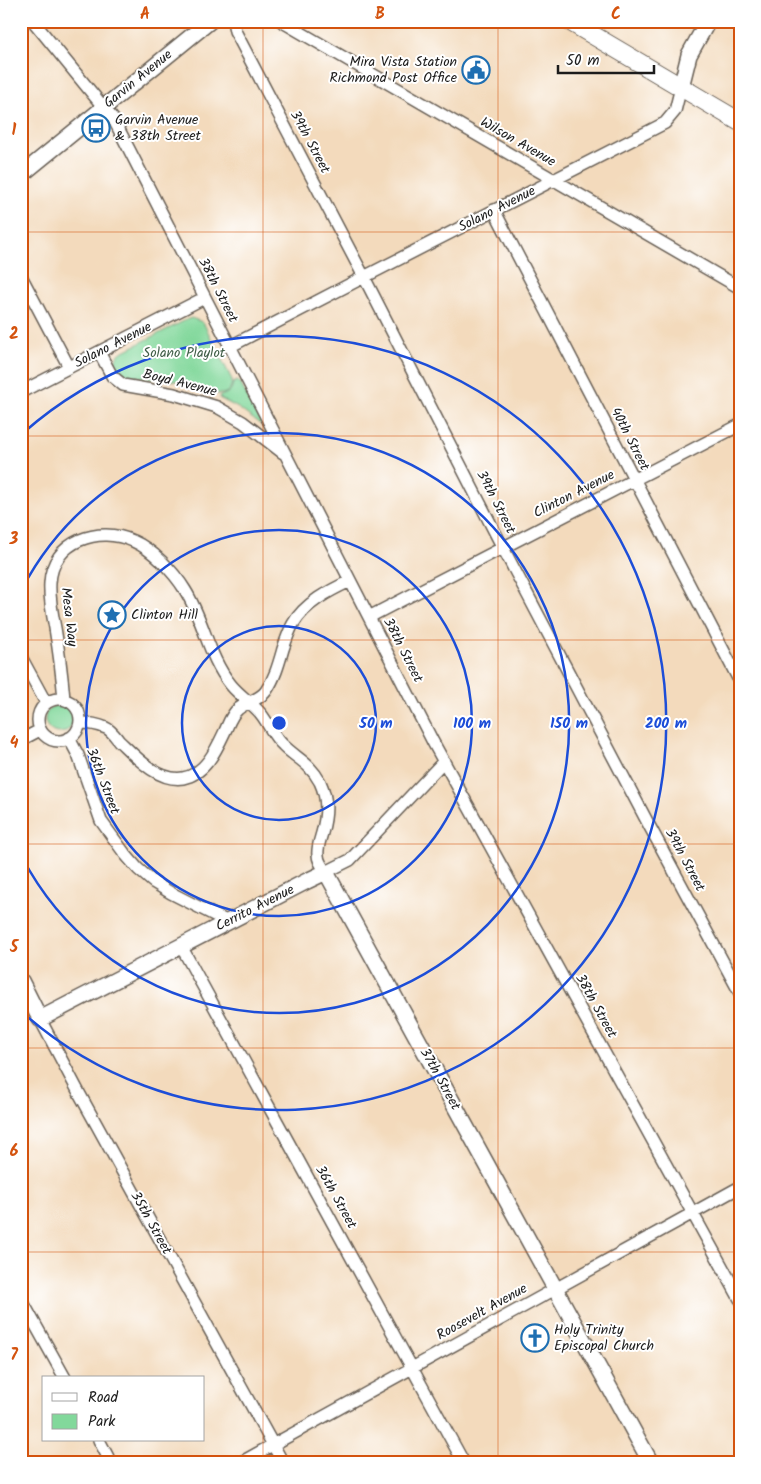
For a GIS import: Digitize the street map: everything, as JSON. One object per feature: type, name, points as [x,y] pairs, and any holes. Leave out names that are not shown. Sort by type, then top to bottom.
[{"type":"main road","points":[[569,21],[740,122]]},
{"type":"street","name":"38th Street","points":[[33,21],[114,120],[229,347],[444,761],[740,1299]]},
{"type":"street","name":"Garvin Avenue","points":[[21,174],[210,21]]},
{"type":"street","name":"39th Street","points":[[233,21],[235,31],[503,548],[740,993]]},
{"type":"street","name":"Wilson Avenue","points":[[281,21],[740,288]]},
{"type":"street","name":"Solano Avenue","points":[[229,347],[665,123],[675,111],[689,55],[708,21]]},
{"type":"street","name":"40th Street","points":[[494,210],[740,682]]},
{"type":"street","points":[[21,276],[69,367]]},
{"type":"street","name":"Solano Avenue","points":[[21,392],[204,298]]},
{"type":"street","name":"Boyd Avenue","points":[[99,352],[112,376],[123,385],[174,394],[217,407],[243,422],[286,456]]},
{"type":"street","name":"Clinton Avenue","points":[[369,617],[740,425]]},
{"type":"street","name":"Mesa Way","points":[[64,699],[50,602],[50,582],[54,566],[62,552],[77,541],[96,535],[114,535],[132,540],[144,547],[175,576],[185,589],[192,603],[217,663],[231,685],[251,702]]},
{"type":"street","points":[[80,723],[108,728],[144,765],[156,772],[169,777],[181,778],[193,774],[204,766],[220,743],[238,709],[265,693],[273,680],[293,623],[307,607],[320,597],[350,581]]},
{"type":"street","points":[[21,657],[46,703]]},
{"type":"street","points":[[57,698],[64,699],[77,709],[80,723],[76,732],[69,738],[63,741],[53,740],[40,730],[38,718],[40,711],[46,703],[57,698]]},
{"type":"street","name":"37th Street","points":[[251,702],[262,715],[274,736],[306,762],[321,784],[326,796],[326,810],[318,856],[651,1463]]},
{"type":"street","points":[[21,740],[40,730]]},
{"type":"street","name":"36th Street","points":[[69,738],[78,755],[101,821],[124,854],[153,882],[228,922]]},
{"type":"street","name":"Cerrito Avenue","points":[[40,1019],[350,860],[444,761]]},
{"type":"street","name":"36th Street","points":[[181,946],[464,1463]]},
{"type":"street","name":"35th Street","points":[[21,981],[78,1091],[284,1463]]},
{"type":"street","name":"Roosevelt Avenue","points":[[240,1463],[740,1187]]},
{"type":"street","points":[[21,1299],[63,1376]]},
{"type":"street","points":[[100,1442],[111,1463]]},
{"type":"green space","name":"Solano Playlot","points":[[191,318],[204,324],[232,380],[230,389],[226,392],[218,394],[177,381],[123,375],[118,370],[115,362],[120,353]]},
{"type":"green space","points":[[237,381],[240,383],[261,422],[260,424],[238,408],[219,398],[229,392],[233,383]]},
{"type":"green space","points":[[59,705],[69,709],[73,719],[69,729],[59,733],[49,729],[45,719],[49,709]]},
{"type":"place","name":"Mira Vista Station Richmond Post Office","points":[[476,70]]},
{"type":"place","name":"Garvin Avenue & 38th Street","points":[[96,128]]},
{"type":"place","name":"Clinton Hill","points":[[112,615]]},
{"type":"place","name":"Holy Trinity Episcopal Church","points":[[535,1338]]}]
